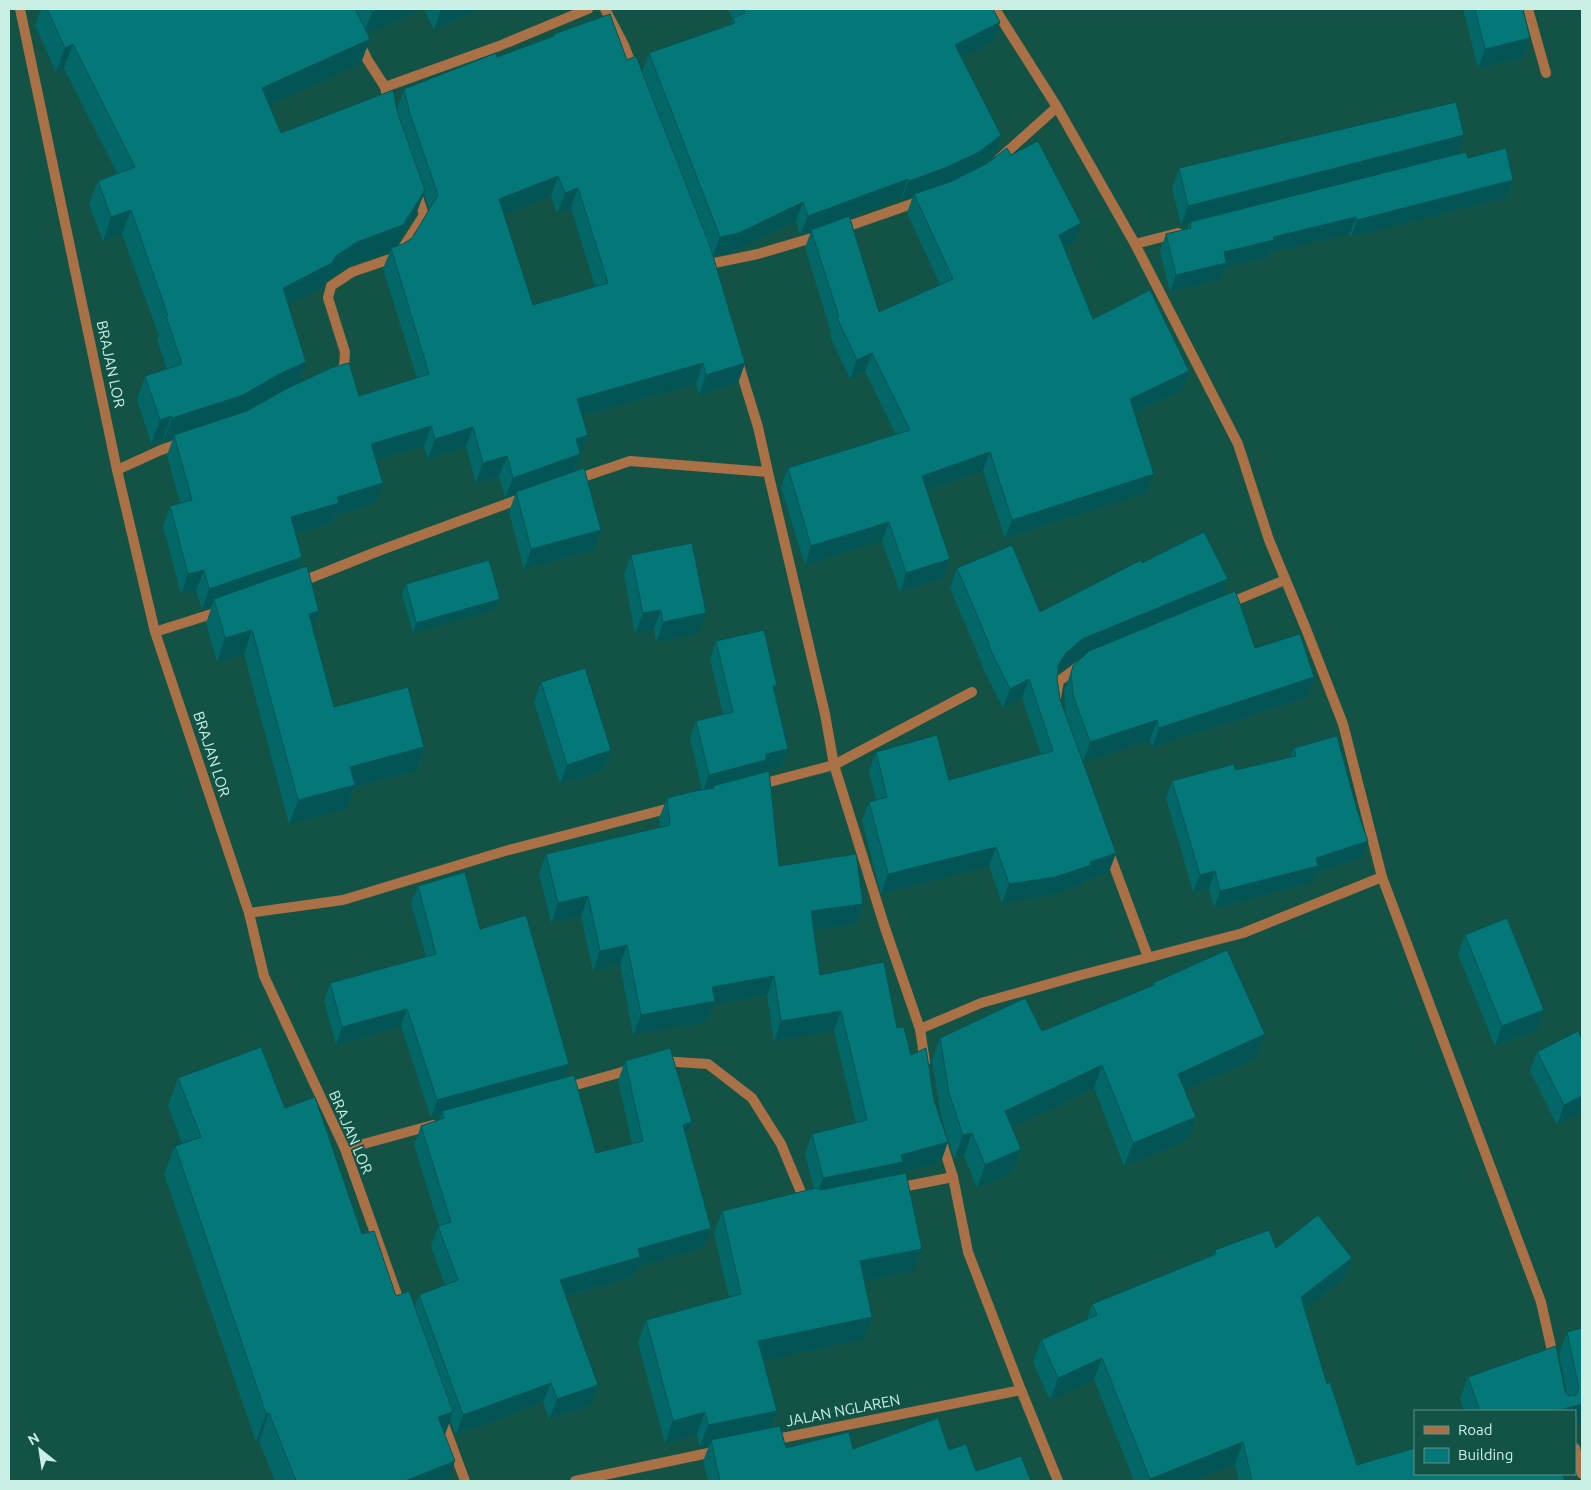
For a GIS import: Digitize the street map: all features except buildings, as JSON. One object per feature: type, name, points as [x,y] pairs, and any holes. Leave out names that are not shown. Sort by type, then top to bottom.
[{"type":"street","name":"BRAJAN LOR","points":[[20,9],[117,470],[155,632],[249,913],[264,976],[345,1149],[405,1315]]},
{"type":"street","points":[[385,87],[499,46],[588,9]]},
{"type":"street","points":[[605,9],[624,45],[638,82]]},
{"type":"street","points":[[995,9],[1057,107],[1135,244],[1238,444],[1269,540],[1343,724],[1382,877],[1541,1302],[1557,1375]]},
{"type":"street","points":[[1528,9],[1546,73]]},
{"type":"street","points":[[355,34],[367,59],[385,87],[392,120]]},
{"type":"street","points":[[990,166],[1057,107]]},
{"type":"street","points":[[332,377],[344,366],[346,352],[328,298],[332,286],[352,272],[393,258],[399,254],[424,215],[412,180]]},
{"type":"street","points":[[708,264],[800,243],[932,197]]},
{"type":"street","points":[[1135,244],[1193,230]]},
{"type":"street","points":[[736,354],[758,426],[825,714],[834,765],[885,928],[920,1029],[927,1073]]},
{"type":"street","points":[[117,470],[161,450],[190,440]]},
{"type":"street","points":[[564,484],[630,461],[768,472]]},
{"type":"street","points":[[291,586],[380,550],[536,494]]},
{"type":"street","points":[[1213,610],[1285,580]]},
{"type":"street","points":[[155,632],[228,608]]},
{"type":"street","points":[[1058,709],[1056,694],[1059,681],[1078,665],[1096,658]]},
{"type":"street","points":[[749,787],[834,765],[972,692]]},
{"type":"street","points":[[249,913],[343,900],[505,851],[684,804]]},
{"type":"street","points":[[1103,837],[1148,957]]},
{"type":"street","points":[[920,1029],[981,1003],[1243,933],[1382,877]]},
{"type":"street","points":[[556,1090],[662,1061],[708,1064],[752,1098],[782,1144],[804,1197],[812,1205],[822,1203]]},
{"type":"street","points":[[345,1149],[441,1122]]},
{"type":"street","points":[[937,1126],[953,1177],[968,1252],[1058,1481]]},
{"type":"street","points":[[887,1190],[953,1177]]},
{"type":"street","name":"JALAN NGLAREN","points":[[758,1443],[1021,1390]]},
{"type":"street","points":[[438,1408],[465,1481]]},
{"type":"street","points":[[575,1481],[729,1449]]},
{"type":"street","points":[[1576,1452],[1582,1474]]}]
